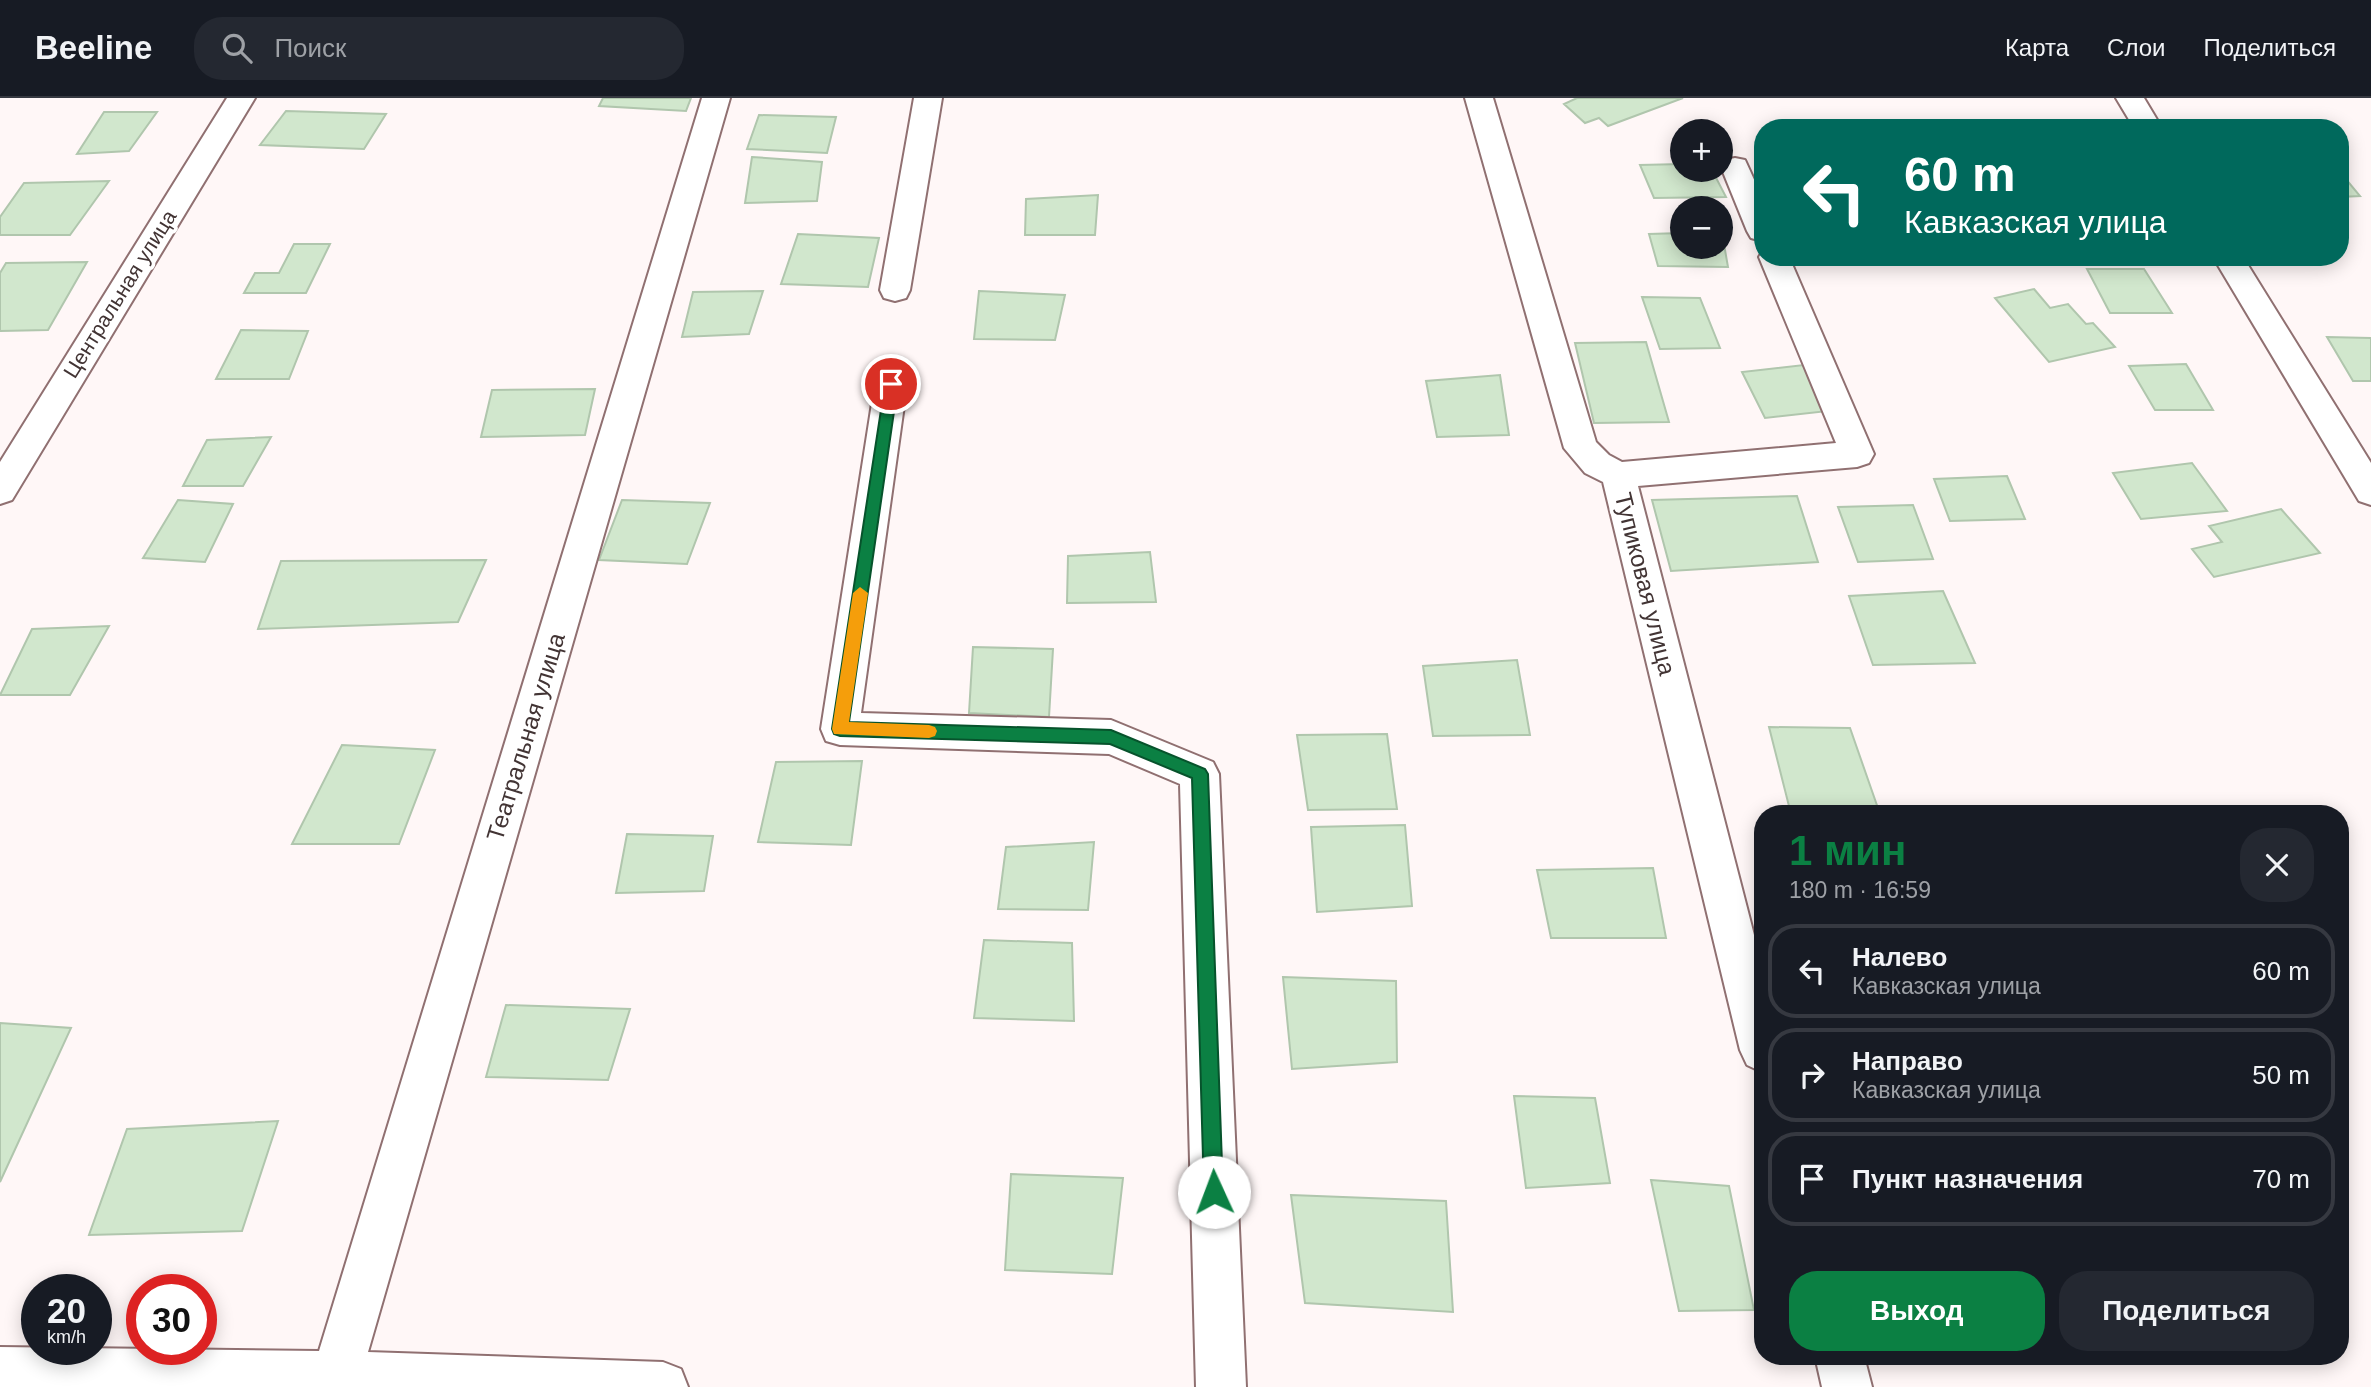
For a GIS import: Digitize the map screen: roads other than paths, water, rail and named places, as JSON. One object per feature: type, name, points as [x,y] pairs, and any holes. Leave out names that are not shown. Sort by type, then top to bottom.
[{"type":"street","name":"Центральная улица","points":[[0,491],[241,98]]},
{"type":"street","name":"Театральная улица","points":[[336,1376],[716,98]]},
{"type":"street","points":[[895,290],[928,98]]},
{"type":"street","name":"Тупиковая улица","points":[[1479,98],[1581,448],[1597,464],[1618,475],[1754,1019]]},
{"type":"street","points":[[2130,98],[2143,119]]},
{"type":"street","points":[[1735,167],[1754,211]]},
{"type":"street","points":[[1618,475],[1857,454],[1778,266]]},
{"type":"street","points":[[2233,266],[2371,492]]},
{"type":"street","points":[[891,384],[840,729],[1111,737],[1199,774],[1221,1387]]},
{"type":"street","points":[[1841,1365],[1847,1387]]},
{"type":"street","points":[[0,1372],[336,1376],[663,1387]]}]
